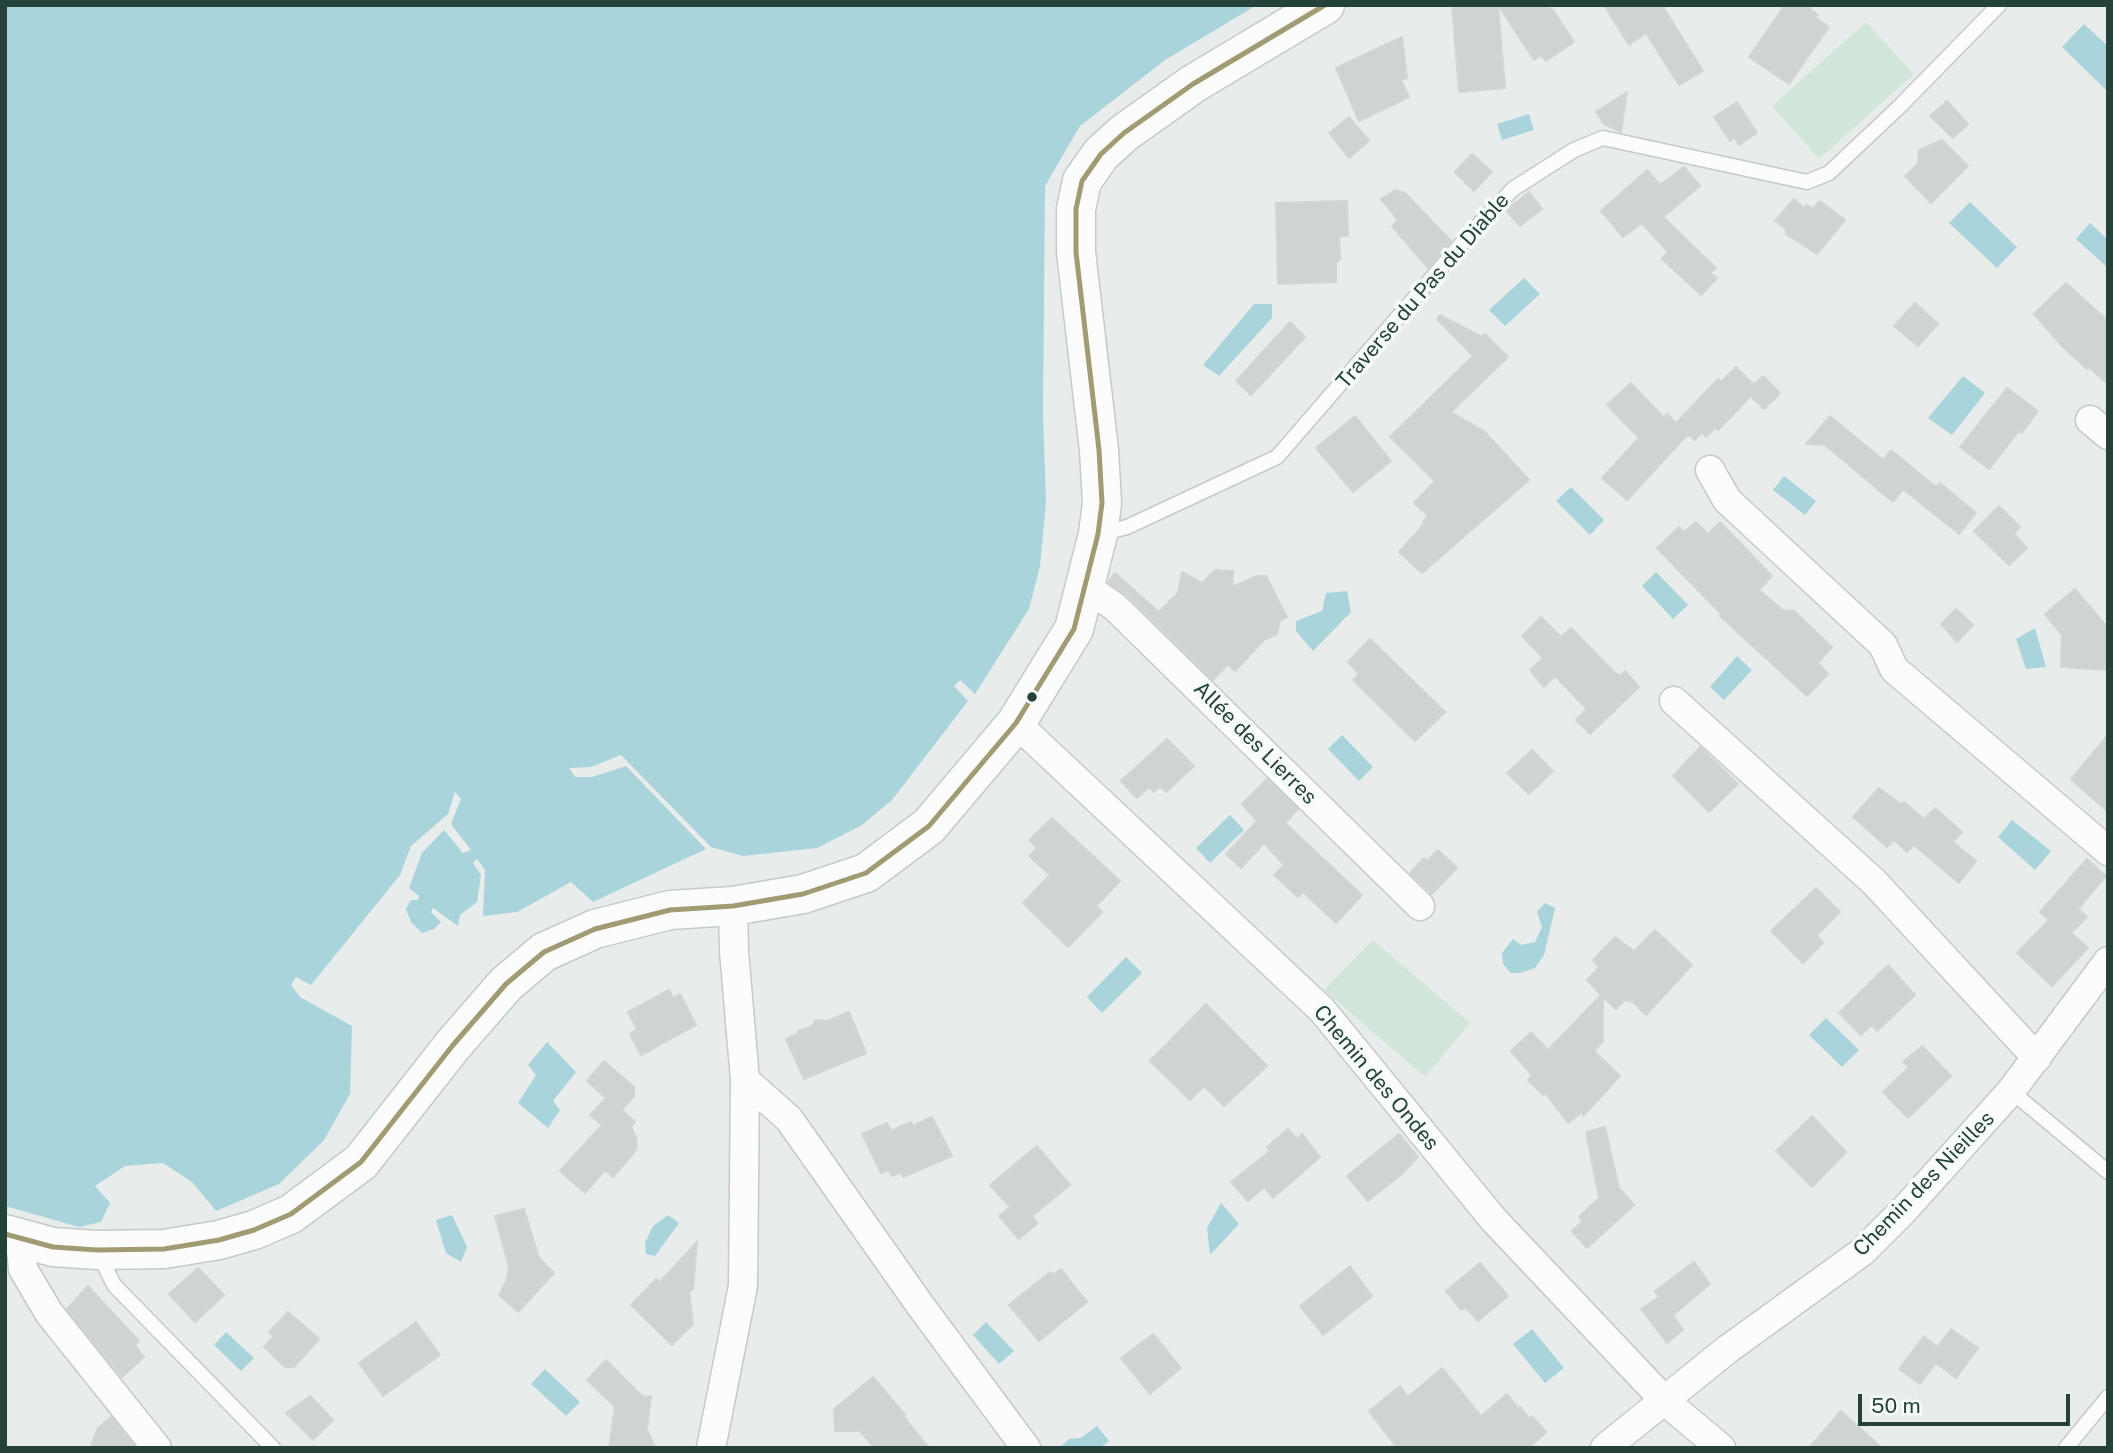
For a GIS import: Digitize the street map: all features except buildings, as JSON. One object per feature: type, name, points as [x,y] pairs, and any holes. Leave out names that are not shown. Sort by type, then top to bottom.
[{"type":"street","points":[[12,1236],[53,1247],[96,1250],[164,1249],[219,1240],[254,1230],[291,1214],[361,1162],[453,1045],[506,984],[544,952],[595,929],[670,910],[733,906],[803,894],[866,873],[929,826],[1016,723],[1074,629],[1098,534],[1102,503],[1099,450],[1076,252],[1076,209],[1082,181],[1101,154],[1124,133],[1193,84],[1325,5]]},
{"type":"street","points":[[1710,470],[1727,500],[1882,645],[1894,669],[2108,852]]},
{"type":"street","name":"Allée des Lierres","points":[[1085,586],[1115,607],[1420,906]]},
{"type":"street","points":[[1674,701],[1874,882],[2037,1058]]},
{"type":"street","name":"Chemin des Ondes","points":[[1016,723],[1322,1010],[1493,1219],[1665,1401],[1721,1448]]},
{"type":"street","points":[[711,1448],[743,1286],[745,1080],[733,906]]},
{"type":"street","name":"Chemin des Nieilles","points":[[1605,1448],[1728,1349],[1862,1252],[1905,1209],[2011,1091],[2108,961]]},
{"type":"street","points":[[745,1080],[789,1119],[920,1305],[1026,1448]]},
{"type":"street","points":[[12,1236],[23,1269],[48,1313],[157,1448]]},
{"type":"lane","name":"Traverse du Pas du Diable","points":[[1098,534],[1127,527],[1277,457],[1470,234],[1513,189],[1574,150],[1603,138],[1807,181],[1829,173],[1898,108],[1999,5]]},
{"type":"lane","points":[[2011,1091],[2108,1172]]},
{"type":"lane","points":[[96,1250],[114,1285],[273,1448]]},
{"type":"lane","points":[[2066,1448],[2108,1397]]},
{"type":"green space","points":[[1866,22],[1914,74],[1819,159],[1772,106]]},
{"type":"green space","points":[[1373,940],[1470,1023],[1425,1077],[1324,990]]},
{"type":"water","points":[[5,5],[1257,5],[1165,60],[1080,126],[1045,186],[1043,414],[1046,502],[1040,566],[1029,609],[975,694],[960,680],[954,686],[968,701],[892,800],[862,825],[817,848],[743,856],[711,847],[621,755],[591,767],[569,768],[575,777],[592,777],[626,766],[706,849],[593,902],[571,882],[517,912],[483,916],[485,870],[477,859],[473,863],[481,875],[477,902],[460,915],[458,926],[433,908],[431,912],[441,922],[434,929],[422,933],[411,922],[406,909],[411,900],[418,900],[419,896],[409,888],[422,853],[444,830],[463,853],[471,850],[451,824],[461,799],[455,792],[448,814],[411,846],[400,875],[311,985],[296,977],[291,985],[300,997],[352,1026],[350,1094],[324,1140],[279,1184],[216,1211],[192,1182],[163,1163],[125,1166],[95,1186],[110,1203],[101,1222],[79,1227],[5,1206]]},
{"type":"water","points":[[2084,24],[2108,46],[2108,92],[2062,47]]},
{"type":"water","points":[[1529,114],[1534,130],[1502,140],[1497,124]]},
{"type":"water","points":[[1970,202],[2017,247],[1997,268],[1949,223]]},
{"type":"water","points":[[2090,223],[2108,240],[2108,268],[2076,239]]},
{"type":"water","points":[[1524,278],[1540,294],[1505,326],[1489,310]]},
{"type":"water","points":[[1254,304],[1272,304],[1272,318],[1219,376],[1203,365]]},
{"type":"water","points":[[1963,376],[1985,393],[1952,435],[1928,418]]},
{"type":"water","points":[[1784,476],[1816,501],[1805,515],[1773,490]]},
{"type":"water","points":[[1571,487],[1604,520],[1590,535],[1556,501]]},
{"type":"water","points":[[1656,572],[1688,605],[1673,619],[1642,586]]},
{"type":"water","points":[[1347,591],[1351,612],[1313,651],[1296,631],[1296,621],[1322,611],[1326,593]]},
{"type":"water","points":[[2035,628],[2046,667],[2026,669],[2016,639]]},
{"type":"water","points":[[1737,656],[1752,670],[1724,700],[1710,687]]},
{"type":"water","points":[[1342,735],[1373,767],[1359,781],[1328,749]]},
{"type":"water","points":[[1230,815],[1244,830],[1210,863],[1196,848]]},
{"type":"water","points":[[2012,820],[2051,851],[2035,870],[1998,837]]},
{"type":"water","points":[[1545,903],[1555,908],[1544,955],[1535,968],[1511,973],[1503,964],[1502,953],[1513,939],[1521,945],[1535,942],[1542,927],[1537,912]]},
{"type":"water","points":[[1126,957],[1142,973],[1102,1013],[1087,997]]},
{"type":"water","points":[[1826,1018],[1859,1050],[1842,1067],[1809,1035]]},
{"type":"water","points":[[547,1042],[576,1072],[553,1101],[560,1110],[548,1128],[518,1103],[536,1075],[528,1065]]},
{"type":"water","points":[[1221,1203],[1239,1224],[1210,1255],[1207,1228]]},
{"type":"water","points":[[452,1215],[467,1247],[461,1262],[446,1253],[436,1220]]},
{"type":"water","points":[[668,1215],[679,1223],[655,1256],[646,1254],[645,1243],[653,1226]]},
{"type":"water","points":[[986,1322],[1014,1351],[999,1364],[973,1335]]},
{"type":"water","points":[[1532,1329],[1564,1368],[1545,1383],[1513,1344]]},
{"type":"water","points":[[226,1332],[254,1358],[241,1371],[214,1345]]},
{"type":"water","points":[[545,1369],[580,1402],[566,1416],[531,1384]]},
{"type":"water","points":[[1097,1426],[1109,1441],[1099,1448],[1059,1448],[1069,1439],[1081,1438]]},
{"type":"transit line","points":[[5,1234],[53,1247],[97,1250],[164,1249],[219,1240],[254,1230],[291,1214],[361,1162],[453,1045],[506,984],[544,952],[595,929],[670,910],[733,906],[803,894],[866,873],[929,826],[1016,723],[1074,629],[1098,534],[1102,503],[1099,450],[1076,252],[1076,209],[1082,181],[1101,154],[1124,133],[1193,84],[1325,5]]}]
